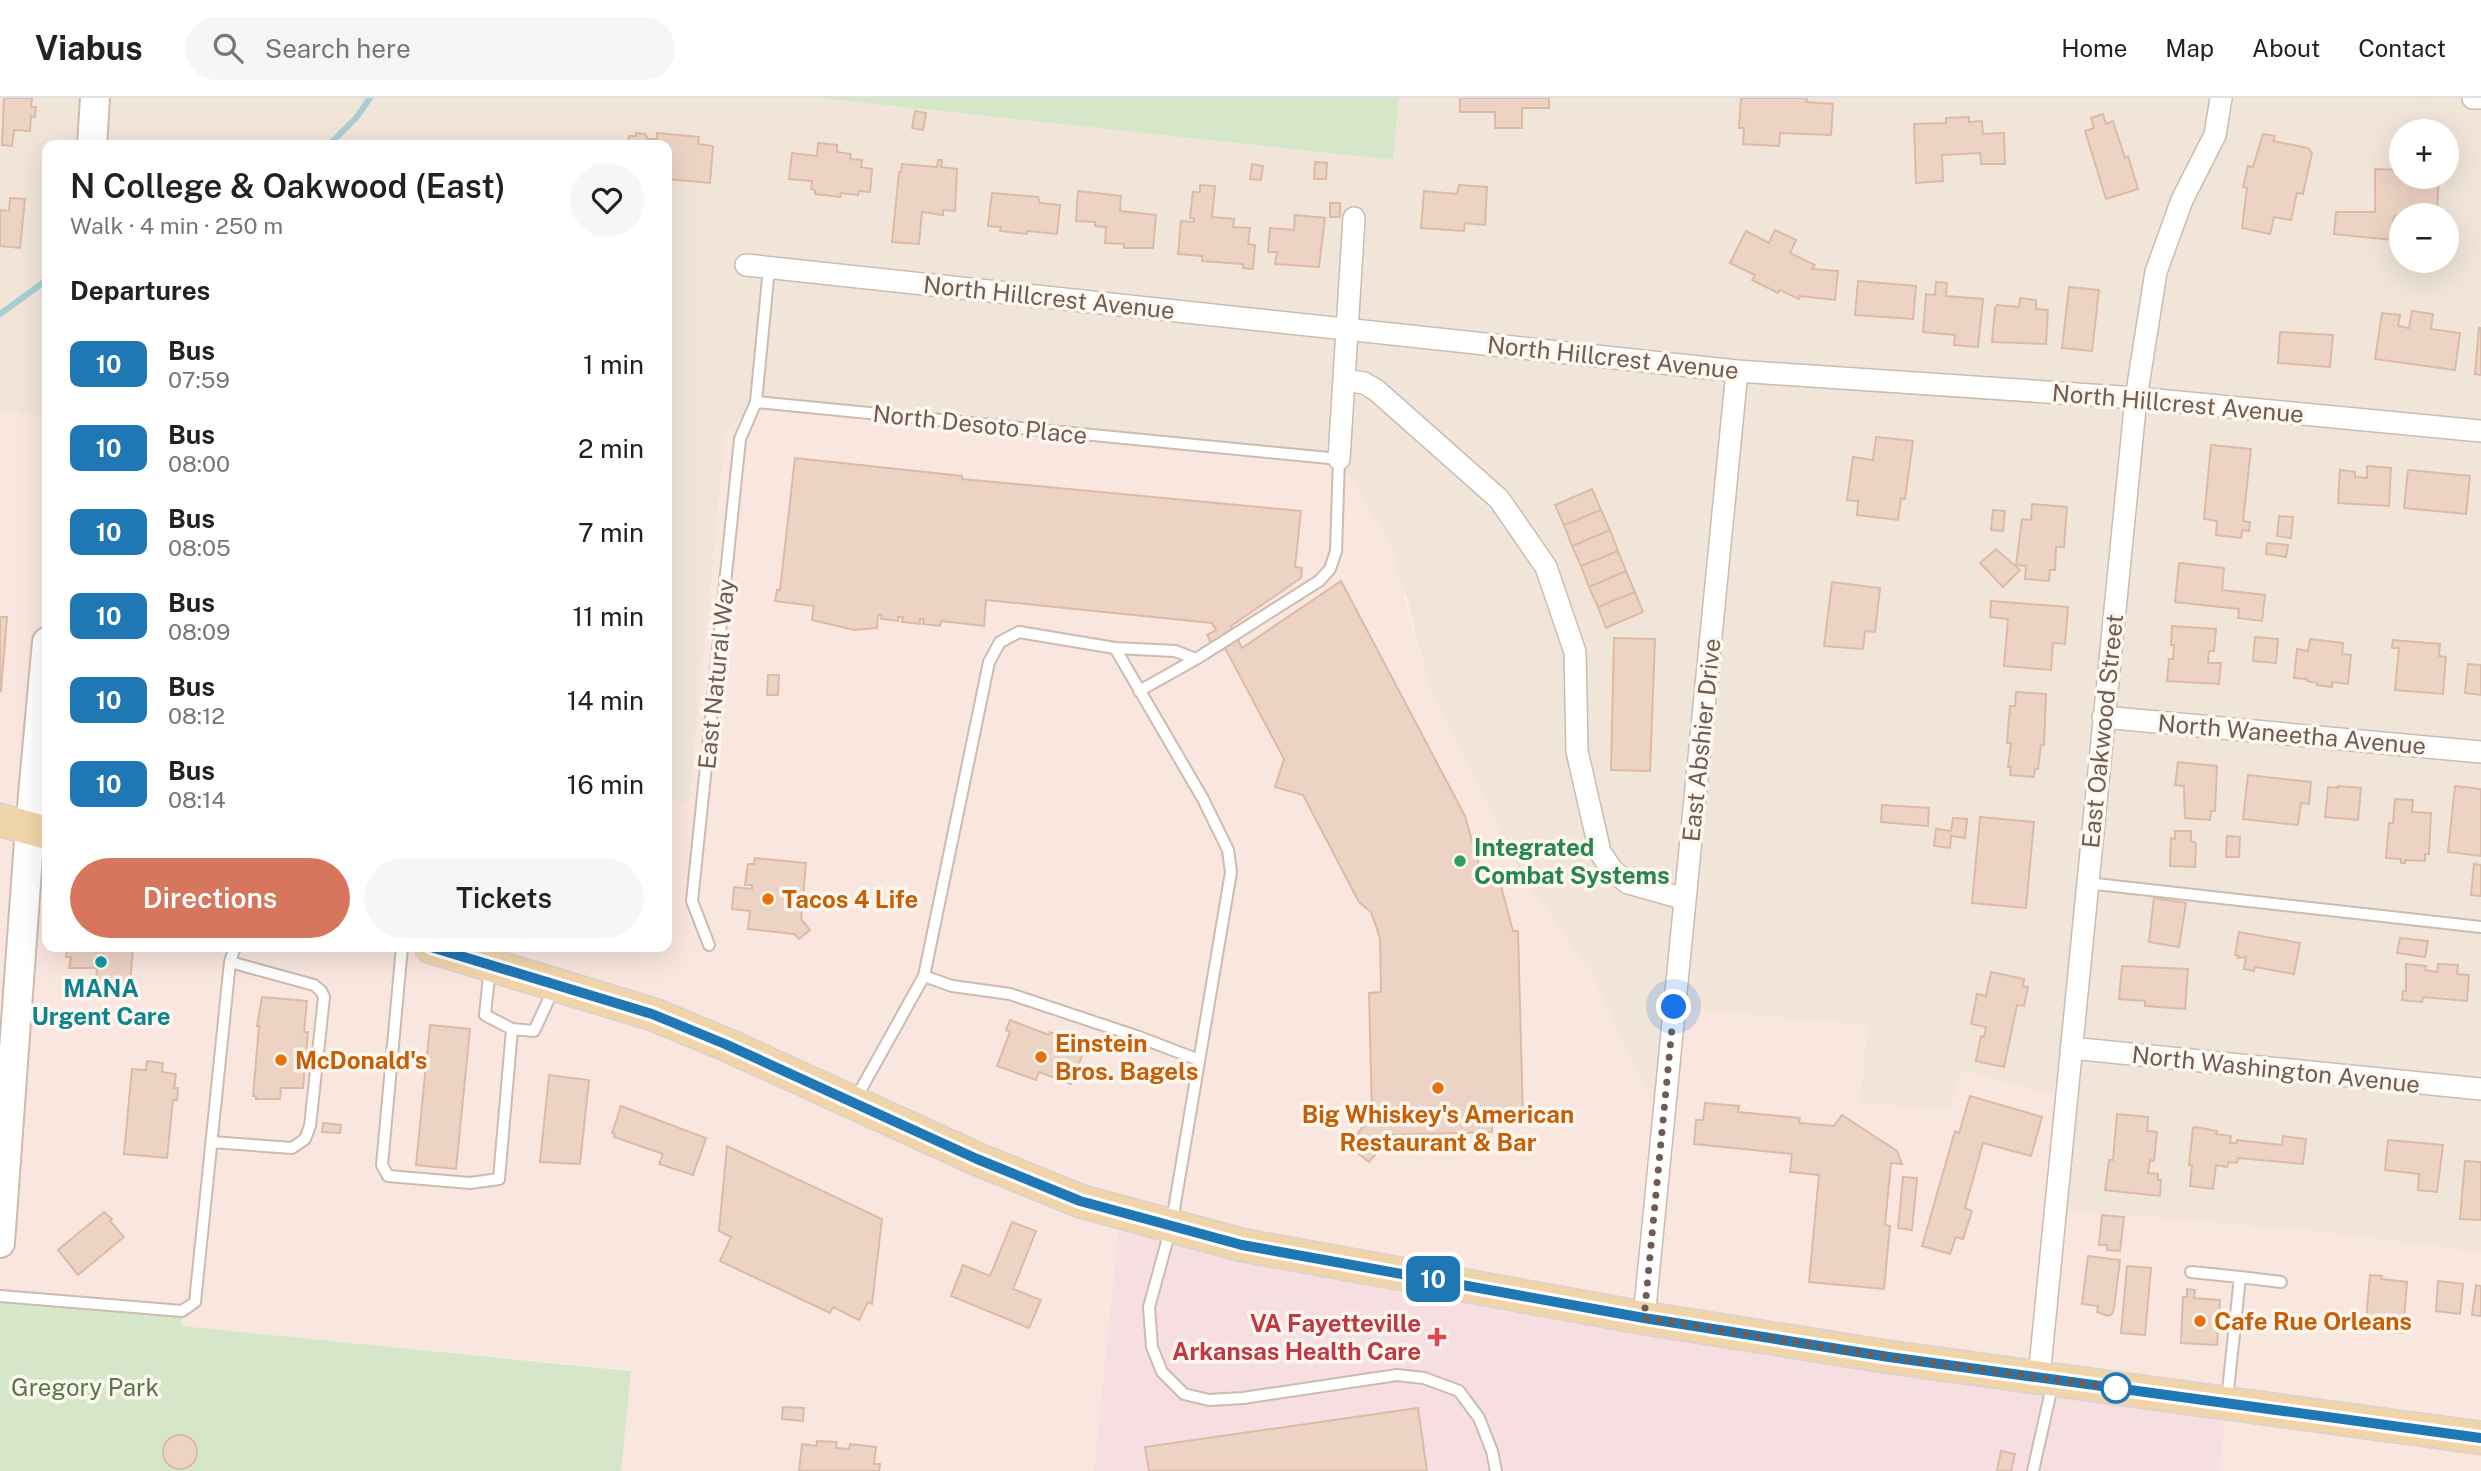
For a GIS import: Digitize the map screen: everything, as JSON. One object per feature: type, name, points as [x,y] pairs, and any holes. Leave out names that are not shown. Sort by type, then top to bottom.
[{"type":"main road","points":[[0,820],[39,831]]},
{"type":"main road","points":[[469,952],[490,955],[556,983],[652,1014],[725,1044],[977,1159],[1080,1201],[1242,1245],[1644,1318],[1889,1357],[2481,1438]]},
{"type":"street","points":[[92,140],[95,98]]},
{"type":"street","name":"East Oakwood Street","points":[[2046,1378],[2071,1048],[2136,398],[2156,272],[2182,200],[2215,135],[2221,98]]},
{"type":"street","points":[[2473,98],[2481,99]]},
{"type":"street","points":[[1339,459],[1354,218]]},
{"type":"street","name":"North Hillcrest Avenue","points":[[746,265],[1737,371],[2136,398],[2481,431]]},
{"type":"street","name":"East Abshier Drive","points":[[1644,1318],[1737,371]]},
{"type":"street","points":[[1344,380],[1364,383],[1376,390],[1499,499],[1546,568],[1575,652],[1577,751],[1600,852],[1612,870],[1628,883],[1685,899]]},
{"type":"street","name":"North Waneetha Avenue","points":[[2103,717],[2481,752]]},
{"type":"street","points":[[0,1243],[23,929],[39,831],[42,760]]},
{"type":"street","points":[[23,929],[42,904]]},
{"type":"street","name":"North Washington Avenue","points":[[2071,1048],[2481,1089]]},
{"type":"lane","points":[[756,402],[769,268]]},
{"type":"lane","name":"North Desoto Place","points":[[756,402],[1339,459]]},
{"type":"lane","name":"East Natural Way","points":[[709,946],[692,901],[740,439],[756,402]]},
{"type":"lane","points":[[1139,691],[1196,659],[1320,581],[1330,569],[1336,551],[1339,459]]},
{"type":"lane","points":[[854,1103],[924,976],[989,662],[1000,642],[1019,632],[1115,648],[1175,651],[1196,659]]},
{"type":"lane","points":[[1115,648],[1203,799],[1230,858],[1231,873],[1171,1227],[1149,1307],[1152,1347],[1162,1372],[1184,1394],[1209,1400],[1243,1398],[1397,1375],[1424,1378],[1459,1391],[1479,1418],[1492,1451],[1496,1471]]},
{"type":"lane","points":[[2087,883],[2481,927]]},
{"type":"lane","points":[[0,1296],[182,1311],[195,1302],[230,962],[233,952]]},
{"type":"lane","points":[[402,952],[382,1165],[388,1176],[470,1183],[499,1179],[512,1029]]},
{"type":"lane","points":[[490,955],[485,1015],[512,1029],[534,1031],[556,983]]},
{"type":"lane","points":[[212,1142],[292,1148],[305,1139],[310,1126],[324,997],[314,985],[230,962]]},
{"type":"lane","points":[[924,976],[952,986],[1010,994],[1199,1060]]},
{"type":"lane","points":[[2191,1272],[2281,1282]]},
{"type":"lane","points":[[2227,1403],[2240,1277]]},
{"type":"lane","points":[[2033,1471],[2046,1378]]},
{"type":"shaded area","points":[[0,98],[819,98],[1393,160],[1399,98],[2481,98],[2481,1253],[2322,1232],[2055,1209],[1961,1071],[1951,1111],[1860,1103],[1867,1025],[1663,1127],[1591,973],[1521,874],[1428,683],[1406,595],[726,432],[689,804],[672,799],[672,140],[42,140],[42,416],[0,412]]},
{"type":"shaded area","points":[[756,402],[1339,459],[1390,543],[1428,683],[1521,874],[1591,973],[1662,1125],[1674,1008],[1868,1025],[1860,1103],[1951,1111],[1961,1070],[2066,1098],[2056,1209],[2322,1232],[2481,1253],[2481,1471],[2220,1471],[2227,1404],[1120,1214],[1094,1471],[621,1471],[630,1370],[181,1326],[182,1312],[0,1296],[0,412],[42,416],[42,832],[31,829],[24,927],[42,904],[42,952],[672,952],[672,799],[689,803],[726,432]]},
{"type":"shaded area","name":"VA Fayetteville Arkansas Health Care","points":[[1120,1213],[2227,1403],[2220,1471],[1094,1471]]},
{"type":"green space","points":[[819,98],[1399,98],[1393,160]]},
{"type":"green space","name":"Gregory Park","points":[[0,1296],[182,1311],[182,1326],[631,1371],[621,1471],[0,1471]]},
{"type":"building","points":[[4,98],[32,98],[31,107],[36,107],[35,117],[31,116],[30,131],[14,130],[12,146],[2,145]]},
{"type":"building","points":[[1460,98],[1549,98],[1549,108],[1522,108],[1522,128],[1495,128],[1495,112],[1460,112]]},
{"type":"building","points":[[1741,98],[1807,98],[1806,102],[1833,104],[1831,135],[1780,133],[1779,146],[1743,144],[1744,128],[1739,128]]},
{"type":"building","points":[[915,111],[926,113],[923,130],[912,128]]},
{"type":"building","points":[[2103,114],[2106,124],[2113,121],[2138,189],[2106,199],[2085,131],[2094,128],[2091,118]]},
{"type":"building","points":[[1969,117],[1969,122],[1982,121],[1983,134],[2004,133],[2005,164],[1981,164],[1980,153],[1942,155],[1943,181],[1916,183],[1914,124],[1946,123],[1946,118]]},
{"type":"building","points":[[636,133],[645,134],[648,139],[657,139],[657,133],[699,137],[698,144],[713,146],[710,183],[672,179],[672,140],[628,140],[629,136],[636,136]]},
{"type":"building","points":[[2263,134],[2275,136],[2273,141],[2308,148],[2312,153],[2303,194],[2297,193],[2291,220],[2274,217],[2270,234],[2242,228],[2247,188],[2243,187],[2248,166],[2253,167]]},
{"type":"building","points":[[818,143],[837,145],[837,152],[851,154],[850,159],[862,160],[861,167],[872,169],[870,192],[859,191],[858,195],[841,193],[840,197],[815,194],[815,190],[811,189],[812,181],[789,179],[792,153],[817,156]]},
{"type":"building","points":[[938,160],[942,160],[941,167],[957,169],[955,211],[943,210],[943,215],[922,212],[919,244],[892,242],[902,164],[937,167]]},
{"type":"building","points":[[1315,162],[1327,163],[1326,179],[1314,179]]},
{"type":"building","points":[[1252,164],[1263,166],[1261,180],[1250,179]]},
{"type":"building","points":[[2375,169],[2389,170],[2389,189],[2438,189],[2437,203],[2389,203],[2389,240],[2334,234],[2336,212],[2375,212]]},
{"type":"building","points":[[1200,185],[1215,186],[1212,217],[1234,219],[1233,227],[1250,228],[1248,244],[1255,245],[1253,269],[1243,268],[1243,264],[1202,261],[1202,256],[1178,254],[1181,221],[1194,222],[1194,218],[1190,218],[1193,192],[1200,192]]},
{"type":"building","points":[[1459,185],[1487,187],[1485,225],[1465,223],[1464,231],[1421,228],[1424,191],[1457,194]]},
{"type":"building","points":[[1078,191],[1121,196],[1120,211],[1156,215],[1153,248],[1124,248],[1124,244],[1105,243],[1106,227],[1095,226],[1095,222],[1076,221]]},
{"type":"building","points":[[992,193],[1038,197],[1040,203],[1060,205],[1057,234],[1000,231],[1001,227],[988,226]]},
{"type":"building","points":[[10,198],[25,199],[20,248],[0,246],[0,210],[9,211]]},
{"type":"building","points":[[1330,203],[1340,203],[1340,217],[1330,217]]},
{"type":"building","points":[[1295,215],[1325,218],[1319,267],[1275,264],[1277,252],[1268,252],[1270,228],[1294,230]]},
{"type":"building","points":[[1775,230],[1796,240],[1790,253],[1815,265],[1812,269],[1838,271],[1835,300],[1800,296],[1799,299],[1780,290],[1778,293],[1752,280],[1755,275],[1730,263],[1746,231],[1769,243]]},
{"type":"building","points":[[1858,281],[1916,286],[1913,319],[1855,315]]},
{"type":"building","points":[[1936,282],[1947,283],[1946,296],[1983,299],[1978,347],[1954,345],[1955,335],[1923,332],[1926,294],[1935,295]]},
{"type":"building","points":[[2069,287],[2099,290],[2092,351],[2062,348]]},
{"type":"building","points":[[2020,298],[2036,300],[2036,309],[2048,310],[2046,344],[1992,342],[1995,308],[1997,305],[2019,307]]},
{"type":"building","points":[[2412,311],[2433,314],[2431,329],[2460,333],[2455,370],[2375,359],[2382,313],[2400,315],[2398,326],[2409,328]]},
{"type":"building","points":[[2481,328],[2481,375],[2475,374]]},
{"type":"building","points":[[2280,332],[2333,335],[2330,367],[2278,363]]},
{"type":"building","points":[[1876,437],[1913,441],[1905,499],[1901,498],[1898,520],[1857,515],[1858,501],[1847,500],[1853,457],[1873,460]]},
{"type":"building","points":[[2211,445],[2251,449],[2243,521],[2250,522],[2249,531],[2242,530],[2241,538],[2216,535],[2217,521],[2204,519]]},
{"type":"building","points":[[795,458],[962,476],[962,479],[1301,511],[1295,567],[1302,568],[1301,578],[1231,626],[1242,648],[1341,581],[1465,816],[1483,879],[1498,875],[1513,931],[1518,931],[1523,1119],[1492,1119],[1492,1132],[1391,1135],[1369,1162],[1348,1145],[1372,1116],[1369,993],[1381,992],[1380,938],[1371,912],[1359,902],[1303,795],[1275,787],[1284,759],[1225,648],[1216,653],[1207,635],[1216,630],[1212,623],[986,600],[984,626],[941,621],[940,626],[923,624],[924,619],[920,619],[920,624],[902,622],[903,617],[898,617],[898,621],[881,619],[882,615],[878,615],[877,628],[854,630],[812,620],[814,606],[775,601],[777,590],[780,590]]},
{"type":"building","points":[[2367,466],[2391,468],[2389,506],[2338,503],[2340,470],[2355,472],[2355,477],[2367,478]]},
{"type":"building","points":[[2408,470],[2470,476],[2466,514],[2404,508]]},
{"type":"building","points":[[1592,489],[1601,510],[1564,525],[1555,505]]},
{"type":"building","points":[[2032,504],[2067,507],[2064,547],[2056,547],[2055,570],[2050,570],[2049,581],[2025,579],[2026,566],[2016,565],[2022,519],[2031,520]]},
{"type":"building","points":[[1601,510],[1610,530],[1572,546],[1564,525]]},
{"type":"building","points":[[1993,510],[2005,511],[2003,531],[1991,530]]},
{"type":"building","points":[[2279,516],[2293,517],[2291,538],[2277,536]]},
{"type":"building","points":[[1610,530],[1618,551],[1581,566],[1572,546]]},
{"type":"building","points":[[2267,543],[2288,545],[2286,557],[2266,554]]},
{"type":"building","points":[[1996,549],[2020,570],[2003,587],[1980,563]]},
{"type":"building","points":[[1618,551],[1626,571],[1589,587],[1581,566]]},
{"type":"building","points":[[2179,563],[2224,568],[2222,590],[2265,595],[2262,621],[2238,618],[2239,609],[2175,602]]},
{"type":"building","points":[[1626,571],[1635,592],[1598,607],[1589,587]]},
{"type":"building","points":[[1832,582],[1880,588],[1875,632],[1865,631],[1863,649],[1824,646]]},
{"type":"building","points":[[1635,592],[1643,612],[1606,628],[1598,607]]},
{"type":"building","points":[[1991,601],[2068,607],[2065,644],[2053,643],[2051,670],[2004,666],[2008,619],[1990,617]]},
{"type":"building","points":[[0,617],[7,617],[1,691],[0,690]]},
{"type":"building","points":[[2172,626],[2216,629],[2214,651],[2209,651],[2208,663],[2221,663],[2219,684],[2167,681],[2169,659],[2173,659]]},
{"type":"building","points":[[2255,637],[2278,639],[2276,663],[2253,661]]},
{"type":"building","points":[[1614,638],[1655,639],[1650,771],[1611,770]]},
{"type":"building","points":[[2310,639],[2343,643],[2342,654],[2351,655],[2348,684],[2332,682],[2332,687],[2294,678],[2297,649],[2308,651]]},
{"type":"building","points":[[2393,640],[2440,644],[2439,656],[2446,657],[2443,694],[2395,690],[2399,648],[2392,648]]},
{"type":"building","points":[[2468,664],[2481,665],[2481,695],[2465,693]]},
{"type":"building","points":[[768,675],[779,675],[778,695],[767,695]]},
{"type":"building","points":[[2016,692],[2046,694],[2044,745],[2041,745],[2038,769],[2035,769],[2034,777],[2010,775],[2011,767],[2008,767],[2011,743],[2007,743],[2010,706],[2015,706]]},
{"type":"building","points":[[2178,762],[2217,766],[2215,811],[2211,811],[2210,820],[2185,818],[2184,786],[2175,785]]},
{"type":"building","points":[[2248,775],[2311,782],[2309,804],[2301,803],[2298,825],[2243,819]]},
{"type":"building","points":[[2455,786],[2481,789],[2481,856],[2448,852]]},
{"type":"building","points":[[2328,787],[2361,788],[2358,820],[2325,817]]},
{"type":"building","points":[[2395,799],[2413,800],[2412,812],[2431,813],[2429,854],[2425,854],[2425,861],[2405,860],[2405,863],[2401,863],[2401,859],[2386,858],[2389,823],[2393,823]]},
{"type":"building","points":[[1882,805],[1929,808],[1928,826],[1881,822]]},
{"type":"building","points":[[1980,817],[2034,822],[2026,908],[1972,903]]},
{"type":"building","points":[[1953,818],[1967,819],[1965,838],[1951,836],[1950,848],[1934,846],[1936,829],[1951,831]]},
{"type":"building","points":[[2175,831],[2191,831],[2191,841],[2196,843],[2195,867],[2170,866],[2171,838],[2175,839]]},
{"type":"building","points":[[2227,836],[2240,837],[2239,857],[2226,857]]},
{"type":"building","name":"Tacos 4 Life","points":[[755,858],[806,863],[801,919],[810,930],[799,939],[794,934],[748,929],[750,911],[732,909],[734,887],[752,889],[752,885],[745,885],[748,864],[754,864]]},
{"type":"building","points":[[2474,864],[2481,865],[2481,896],[2471,895]]},
{"type":"building","points":[[2154,898],[2186,903],[2179,947],[2149,942]]},
{"type":"building","points":[[2239,932],[2300,943],[2294,974],[2255,967],[2254,971],[2244,969],[2246,957],[2238,958],[2239,956],[2235,955]]},
{"type":"building","points":[[2400,938],[2428,941],[2425,957],[2397,953]]},
{"type":"building","name":"MANA Urgent Care","points":[[66,952],[133,952],[130,984],[96,981],[97,968],[69,968],[71,957],[66,957]]},
{"type":"building","points":[[2406,964],[2426,966],[2425,970],[2437,972],[2438,964],[2458,965],[2457,974],[2469,975],[2467,1001],[2423,997],[2422,1002],[2402,1000],[2403,991],[2406,991]]},
{"type":"building","points":[[2122,966],[2188,969],[2185,1009],[2145,1006],[2145,1001],[2119,999]]},
{"type":"building","points":[[1991,972],[2024,979],[2023,986],[2028,987],[2024,1006],[2017,1005],[2004,1067],[1976,1061],[1981,1036],[1984,1037],[1986,1027],[1971,1024],[1977,994],[1986,996]]},
{"type":"building","name":"McDonald's","points":[[262,997],[307,1001],[304,1032],[308,1032],[303,1088],[281,1088],[280,1099],[256,1099],[256,1096],[253,1096],[257,1026]]},
{"type":"building","name":"Einstein Bros. Bagels","points":[[1010,1020],[1049,1035],[1050,1032],[1085,1048],[1071,1084],[1039,1072],[1036,1080],[997,1066],[1010,1032],[1006,1030]]},
{"type":"building","points":[[430,1025],[470,1029],[456,1169],[416,1165]]},
{"type":"building","points":[[147,1061],[163,1063],[162,1072],[176,1074],[174,1088],[178,1088],[177,1100],[173,1100],[167,1158],[124,1154],[132,1069],[146,1070]]},
{"type":"building","points":[[549,1075],[589,1080],[580,1164],[540,1162]]},
{"type":"building","points":[[1970,1096],[2042,1117],[2031,1156],[1983,1143],[1965,1208],[1972,1211],[1963,1239],[1956,1237],[1950,1254],[1922,1246],[1955,1131],[1959,1133]]},
{"type":"building","points":[[1705,1103],[1739,1106],[1738,1112],[1800,1118],[1799,1123],[1834,1126],[1842,1115],[1897,1151],[1902,1164],[1891,1163],[1885,1225],[1890,1226],[1884,1289],[1809,1282],[1819,1175],[1790,1172],[1792,1154],[1694,1144],[1696,1120],[1703,1120]]},
{"type":"building","points":[[621,1106],[706,1138],[693,1175],[659,1164],[663,1154],[614,1137],[615,1134],[612,1133]]},
{"type":"building","points":[[2117,1114],[2148,1117],[2147,1131],[2157,1132],[2154,1161],[2150,1160],[2148,1173],[2158,1174],[2158,1180],[2161,1180],[2160,1196],[2105,1190],[2109,1160],[2113,1160]]},
{"type":"building","points":[[323,1123],[341,1125],[340,1133],[322,1132]]},
{"type":"building","points":[[2193,1128],[2231,1136],[2230,1143],[2237,1143],[2237,1140],[2282,1145],[2283,1136],[2306,1139],[2303,1164],[2238,1158],[2237,1163],[2229,1162],[2227,1167],[2216,1165],[2213,1189],[2190,1186],[2192,1165],[2189,1165]]},
{"type":"building","points":[[2388,1140],[2443,1145],[2437,1192],[2418,1190],[2419,1174],[2385,1170]]},
{"type":"building","points":[[727,1146],[882,1219],[872,1304],[868,1302],[859,1320],[833,1307],[830,1313],[720,1261],[731,1237],[719,1231]]},
{"type":"building","points":[[2465,1161],[2481,1162],[2481,1220],[2460,1219]]},
{"type":"building","points":[[1903,1177],[1917,1178],[1912,1230],[1898,1228]]},
{"type":"building","points":[[104,1212],[124,1237],[78,1275],[58,1250]]},
{"type":"building","points":[[2102,1215],[2124,1217],[2120,1251],[2107,1250],[2107,1245],[2099,1245]]},
{"type":"building","points":[[1012,1222],[1036,1231],[1013,1289],[1041,1300],[1029,1328],[951,1296],[963,1265],[990,1276]]},
{"type":"building","points":[[2088,1256],[2120,1260],[2114,1308],[2108,1316],[2097,1312],[2098,1306],[2082,1304]]},
{"type":"building","points":[[2127,1266],[2151,1268],[2145,1335],[2121,1333]]},
{"type":"building","points":[[2370,1275],[2407,1282],[2403,1333],[2387,1332],[2388,1323],[2366,1321]]},
{"type":"building","points":[[2438,1281],[2463,1284],[2460,1314],[2436,1311]]},
{"type":"building","points":[[2476,1285],[2481,1286],[2481,1316],[2472,1315]]},
{"type":"building","name":"Cafe Rue Orleans","points":[[2187,1289],[2195,1290],[2194,1298],[2220,1300],[2217,1345],[2181,1343],[2183,1297],[2187,1297]]},
{"type":"building","points":[[783,1407],[804,1408],[803,1421],[782,1419]]},
{"type":"building","points":[[1418,1408],[1427,1471],[1149,1471],[1145,1447]]},
{"type":"building","points":[[180,1435],[192,1440],[197,1452],[192,1464],[180,1469],[168,1464],[163,1452],[168,1440]]},
{"type":"building","points":[[817,1441],[837,1442],[836,1448],[849,1449],[850,1444],[876,1447],[874,1464],[880,1464],[879,1471],[799,1471],[802,1444],[816,1446]]},
{"type":"building","points":[[2001,1451],[2015,1454],[2011,1471],[1997,1471]]},
{"type":"waterway","points":[[334,140],[356,118],[370,98]]},
{"type":"waterway","points":[[0,314],[42,284]]},
{"type":"bus line","name":"10","points":[[449,952],[652,1014],[725,1044],[977,1159],[1080,1201],[1242,1245],[1644,1318],[1889,1357],[2481,1438]]},
{"type":"place","name":"Integrated Combat Systems","points":[[1460,861]]},
{"type":"place","name":"Tacos 4 Life","points":[[768,899]]},
{"type":"place","name":"MANA Urgent Care","points":[[101,962]]},
{"type":"place","name":"Einstein Bros. Bagels","points":[[1041,1057]]},
{"type":"place","name":"McDonald's","points":[[281,1060]]},
{"type":"place","name":"Big Whiskey's American Restaurant & Bar","points":[[1438,1088]]},
{"type":"place","name":"Cafe Rue Orleans","points":[[2200,1321]]},
{"type":"place","name":"VA Fayetteville Arkansas Health Care","points":[[1437,1337]]},
{"type":"route","points":[[1674,1007],[1644,1318],[1889,1357],[2116,1388]]}]
